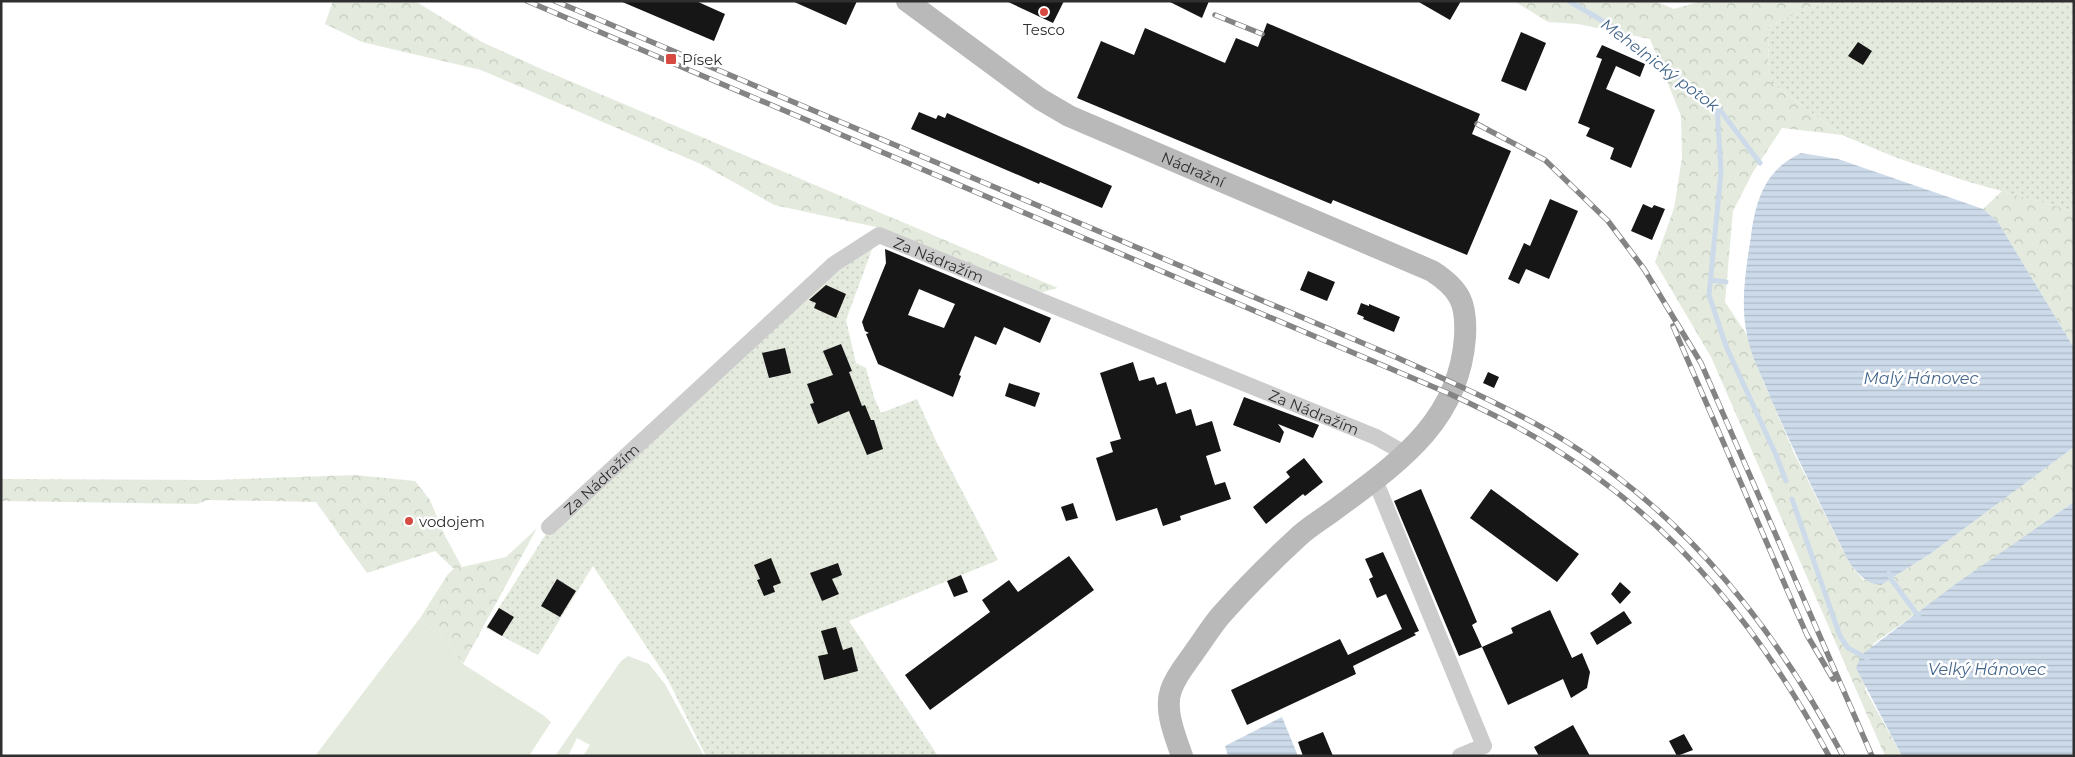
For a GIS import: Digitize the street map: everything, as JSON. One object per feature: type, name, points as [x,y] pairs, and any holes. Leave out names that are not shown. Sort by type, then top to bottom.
[{"type":"main road","name":"Nádražní","points":[[907,1],[1040,100],[1069,116],[1432,271],[1448,282],[1462,299],[1465,331],[1464,354],[1456,384],[1434,424],[1406,454]]},
{"type":"main road","points":[[1182,756],[1168,706],[1171,690],[1182,670],[1221,615],[1298,537],[1375,480],[1406,454]]},
{"type":"street","name":"Za Nádražím","points":[[549,527],[834,264],[879,235],[1376,437],[1406,454]]},
{"type":"street","points":[[1375,480],[1484,746],[1460,756]]},
{"type":"green space","points":[[333,1],[415,1],[482,42],[539,68],[1058,288],[1039,293],[885,229],[774,205],[703,165],[481,70],[362,42],[325,24]]},
{"type":"green space","points":[[1514,1],[1655,1],[1674,9],[1701,1],[1824,1],[1768,27],[1769,81],[1842,135],[1782,128],[1753,172],[1733,211],[1725,302],[1747,335],[1759,371],[1794,453],[1850,564],[1863,580],[1891,579],[1930,554],[2074,447],[2074,502],[1873,644],[1865,689],[1902,756],[1885,756],[1711,357],[1655,262],[1674,208],[1682,158],[1681,116],[1650,39],[1578,24],[1548,22]]},
{"type":"green space","points":[[1824,1],[2074,1],[2074,211],[1969,182],[1897,158],[1842,135],[1769,81],[1768,27]]},
{"type":"green space","points":[[2002,191],[2074,211],[2074,348],[1998,222],[1983,209]]},
{"type":"green space","points":[[874,244],[846,320],[856,363],[866,368],[874,397],[881,413],[917,399],[936,441],[998,560],[849,621],[938,756],[706,756],[667,678],[593,566],[538,655],[486,628],[558,515],[803,291]]},
{"type":"green space","points":[[355,475],[415,481],[430,500],[444,534],[462,567],[506,557],[537,528],[463,664],[452,648],[420,618],[448,574],[454,569],[435,551],[367,573],[316,502],[208,500],[197,504],[1,501],[1,479],[213,480]]},
{"type":"green space","points":[[420,618],[452,648],[463,664],[551,722],[529,756],[315,756]]},
{"type":"green space","points":[[628,656],[649,664],[665,684],[704,756],[583,756],[590,745],[577,738],[568,756],[555,756],[621,661]]},
{"type":"water","name":"Malý Hánovec","points":[[1801,153],[1838,159],[1983,209],[1998,222],[2074,348],[2074,447],[1930,554],[1881,585],[1867,580],[1850,564],[1780,420],[1754,359],[1747,335],[1744,286],[1756,210],[1764,187],[1771,177],[1789,160]]},
{"type":"water","name":"Velký Hánovec","points":[[2074,502],[2074,756],[1902,756],[1856,668],[1861,655],[1957,583]]},
{"type":"water","points":[[1282,717],[1298,756],[1228,756],[1225,746]]},
{"type":"building","points":[[620,1],[696,1],[725,14],[714,41]]},
{"type":"building","points":[[792,1],[857,1],[846,25]]},
{"type":"building","name":"Tesco","points":[[1006,1],[1064,1],[1053,23]]},
{"type":"building","points":[[1168,1],[1209,1],[1202,18]]},
{"type":"building","points":[[1417,1],[1461,1],[1450,20]]},
{"type":"building","points":[[1267,23],[1480,114],[1472,134],[1511,151],[1467,255],[1333,200],[1331,204],[1077,98],[1101,41],[1134,55],[1145,28],[1225,63],[1236,38],[1258,47]]},
{"type":"building","points":[[1521,32],[1546,43],[1526,91],[1501,81]]},
{"type":"building","points":[[1858,42],[1872,51],[1863,65],[1848,56]]},
{"type":"building","points":[[1602,45],[1645,64],[1640,77],[1616,66],[1606,89],[1655,110],[1631,168],[1610,159],[1614,148],[1586,136],[1590,128],[1578,123],[1602,59],[1596,57]]},
{"type":"building","points":[[919,112],[936,119],[938,115],[945,118],[947,113],[1112,186],[1102,208],[1040,182],[1039,184],[911,129]]},
{"type":"building","points":[[1550,199],[1578,211],[1549,279],[1526,269],[1519,284],[1508,279],[1524,243],[1530,246]]},
{"type":"building","points":[[1643,204],[1652,208],[1654,205],[1665,209],[1652,240],[1631,231]]},
{"type":"building","points":[[885,249],[1051,318],[1040,343],[1004,327],[996,345],[975,336],[959,375],[961,376],[953,397],[878,364],[866,334],[869,333],[865,331],[862,322],[886,263]],"holes":[[[919,289],[955,304],[944,328],[908,315]]]},
{"type":"building","points":[[1308,271],[1335,282],[1327,301],[1300,290]]},
{"type":"building","points":[[826,285],[846,294],[836,318],[814,308],[816,303],[809,300]]},
{"type":"building","points":[[1361,303],[1369,306],[1369,304],[1400,317],[1394,332],[1363,319],[1364,317],[1357,314]]},
{"type":"building","points":[[841,344],[852,371],[849,372],[862,406],[865,405],[871,420],[874,420],[883,449],[867,455],[849,411],[818,424],[810,404],[814,403],[807,384],[833,375],[823,351]]},
{"type":"building","points":[[785,348],[791,373],[769,378],[762,353]]},
{"type":"building","points":[[1133,362],[1139,381],[1154,377],[1157,385],[1166,382],[1176,414],[1191,409],[1196,426],[1212,421],[1221,451],[1206,456],[1215,485],[1225,482],[1231,499],[1180,516],[1181,520],[1163,526],[1157,508],[1116,521],[1096,458],[1113,452],[1110,442],[1121,439],[1100,373]]},
{"type":"building","points":[[1488,372],[1499,377],[1494,388],[1483,383]]},
{"type":"building","points":[[1009,383],[1040,393],[1035,407],[1005,396]]},
{"type":"building","points":[[1244,397],[1319,425],[1313,438],[1278,424],[1284,432],[1280,443],[1233,425]]},
{"type":"building","points":[[1304,458],[1323,482],[1305,496],[1303,494],[1266,524],[1253,507],[1290,477],[1286,472]]},
{"type":"building","points":[[1421,489],[1477,622],[1472,625],[1482,647],[1459,656],[1394,501]]},
{"type":"building","points":[[1491,489],[1579,554],[1557,582],[1470,518]]},
{"type":"building","points":[[1073,503],[1078,518],[1066,521],[1061,507]]},
{"type":"building","points":[[1383,552],[1419,631],[1414,633],[1416,635],[1353,666],[1356,674],[1247,725],[1231,690],[1340,639],[1348,655],[1402,629],[1386,594],[1377,598],[1369,579],[1373,577],[1365,559]]},
{"type":"building","points":[[1069,556],[1094,590],[930,710],[905,675],[990,612],[982,600],[1009,580],[1018,592]]},
{"type":"building","points":[[771,558],[781,583],[773,586],[775,592],[764,596],[757,580],[760,579],[754,565]]},
{"type":"building","points":[[838,563],[842,575],[832,579],[839,594],[822,601],[810,573]]},
{"type":"building","points":[[961,575],[968,592],[954,597],[947,581]]},
{"type":"building","points":[[557,579],[576,591],[560,617],[541,606]]},
{"type":"building","points":[[1620,582],[1631,592],[1620,604],[1611,594]]},
{"type":"building","points":[[499,608],[514,617],[502,636],[487,627]]},
{"type":"building","points":[[1550,610],[1572,658],[1582,653],[1590,672],[1587,688],[1571,698],[1563,679],[1508,705],[1482,647],[1513,633],[1511,628]]},
{"type":"building","points":[[1624,611],[1632,623],[1597,645],[1590,633]]},
{"type":"building","points":[[836,627],[843,650],[852,647],[858,671],[824,680],[818,656],[828,654],[821,631]]},
{"type":"building","points":[[1573,725],[1590,756],[1539,756],[1534,747]]},
{"type":"building","points":[[1323,732],[1333,756],[1303,756],[1298,742]]},
{"type":"building","points":[[1684,734],[1693,750],[1677,756],[1669,741]]},
{"type":"waterway","name":"Mehelnický potok","points":[[1569,1],[1613,27],[1717,106],[1760,163]]},
{"type":"waterway","points":[[1717,106],[1721,172],[1709,295],[1726,346],[1786,481]]},
{"type":"waterway","points":[[1711,280],[1726,282]]},
{"type":"waterway","points":[[1792,499],[1840,636],[1848,648],[1867,658]]},
{"type":"waterway","name":"Mehelnický potok","points":[[1889,573],[1891,579],[1919,617]]},
{"type":"railway","points":[[527,1],[1450,394],[1534,437],[1604,483],[1644,515],[1681,549],[1715,586],[1747,626],[1776,667],[1829,756]]},
{"type":"railway","points":[[555,1],[1398,358],[1484,397],[1547,430],[1611,472],[1652,505],[1726,580],[1789,664],[1843,756]]},
{"type":"railway","points":[[1215,15],[1262,34]]},
{"type":"railway","points":[[1477,124],[1545,160],[1608,221],[1644,269],[1701,363],[1872,756]]},
{"type":"railway","points":[[1673,326],[1807,635],[1833,679]]},
{"type":"place","name":"Tesco","points":[[1044,12]]},
{"type":"place","name":"Písek","points":[[671,59]]},
{"type":"place","name":"vodojem","points":[[409,521]]}]
